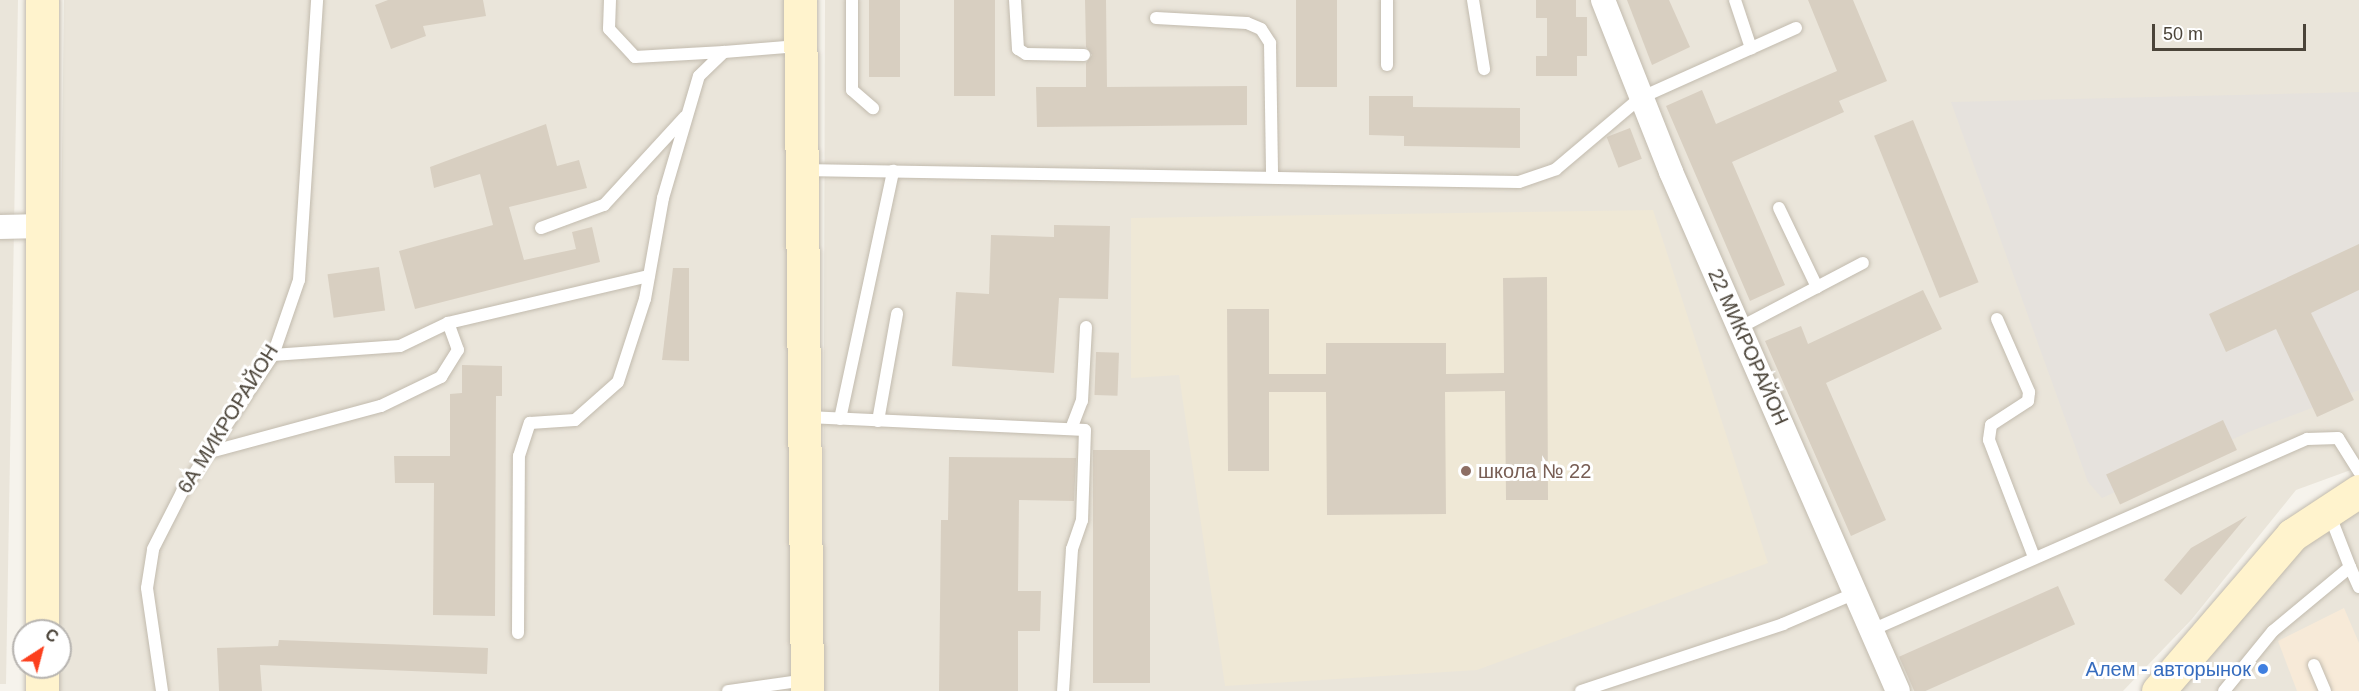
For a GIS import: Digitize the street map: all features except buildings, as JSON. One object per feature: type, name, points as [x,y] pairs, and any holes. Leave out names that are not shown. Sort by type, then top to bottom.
[{"type":"street","points":[[42,0],[42,619]]},
{"type":"street","points":[[800,0],[801,170],[808,417],[807,685]]},
{"type":"street","name":"22 МИКРОРАЙОН","points":[[1603,0],[1640,98],[1739,328],[1858,592],[1899,691]]},
{"type":"street","points":[[0,226],[42,226]]},
{"type":"street","points":[[2158,691],[2264,563],[2327,509],[2359,491]]},
{"type":"lane","name":"6А МИКРОРАЙОН","points":[[162,691],[147,588],[153,549],[210,452],[273,355],[299,280],[317,0]]},
{"type":"lane","points":[[609,0],[609,29],[634,57],[800,46]]},
{"type":"lane","points":[[852,0],[852,90],[873,108]]},
{"type":"lane","points":[[1015,0],[1018,49],[1026,54],[1084,55]]},
{"type":"lane","points":[[1387,0],[1387,65]]},
{"type":"lane","points":[[1473,0],[1484,69]]},
{"type":"lane","points":[[1735,0],[1751,48]]},
{"type":"lane","points":[[1156,18],[1247,23],[1261,29],[1270,43],[1272,175]]},
{"type":"lane","points":[[801,170],[1272,175],[1519,182],[1556,169],[1640,98],[1796,28]]},
{"type":"lane","points":[[518,633],[519,456],[530,423],[575,420],[618,382],[650,276],[699,76],[724,52]]},
{"type":"lane","points":[[541,228],[604,205],[688,114]]},
{"type":"lane","points":[[840,419],[893,171]]},
{"type":"lane","points":[[1779,208],[1817,288]]},
{"type":"lane","points":[[1739,328],[1863,263]]},
{"type":"lane","points":[[273,355],[400,346],[448,323],[650,276]]},
{"type":"lane","points":[[878,421],[897,314]]},
{"type":"lane","points":[[1997,319],[2030,392],[2028,401],[1991,425],[1989,440],[2034,557]]},
{"type":"lane","points":[[210,452],[381,406],[441,377],[458,350],[448,323]]},
{"type":"lane","points":[[1071,429],[1082,401],[1086,327]]},
{"type":"lane","points":[[808,417],[1085,430],[1086,473],[1082,520],[1072,549],[1063,691]]},
{"type":"lane","points":[[1874,629],[2307,439],[2338,438],[2359,472]]},
{"type":"lane","points":[[2327,509],[2359,587]]},
{"type":"lane","points":[[2224,691],[2273,631],[2350,567]]},
{"type":"lane","points":[[1581,691],[1783,624],[1858,592]]},
{"type":"lane","points":[[2314,665],[2325,691]]},
{"type":"lane","points":[[728,691],[807,685]]},
{"type":"shaded area","points":[[0,0],[18,0],[6,684],[0,684]]},
{"type":"shaded area","points":[[64,0],[789,0],[807,691],[55,691],[56,679],[72,679],[72,619],[56,619]]},
{"type":"shaded area","points":[[825,0],[2359,0],[2359,467],[2296,490],[2192,619],[2123,691],[823,691]]},
{"type":"shaded area","points":[[2359,92],[2359,390],[2251,431],[2102,498],[2088,482],[1951,102]]},
{"type":"shaded area","name":"школа № 22","points":[[1653,210],[1768,563],[1477,670],[1225,686],[1179,375],[1131,378],[1131,218]]},
{"type":"shaded area","points":[[2359,503],[2359,691],[2164,691],[2269,567]]},
{"type":"shaded area","points":[[2344,608],[2359,643],[2359,691],[2297,691],[2278,641]]},
{"type":"place","name":"школа № 22","points":[[1466,471]]},
{"type":"place","name":"Алем - авторынок","points":[[2263,669]]}]
